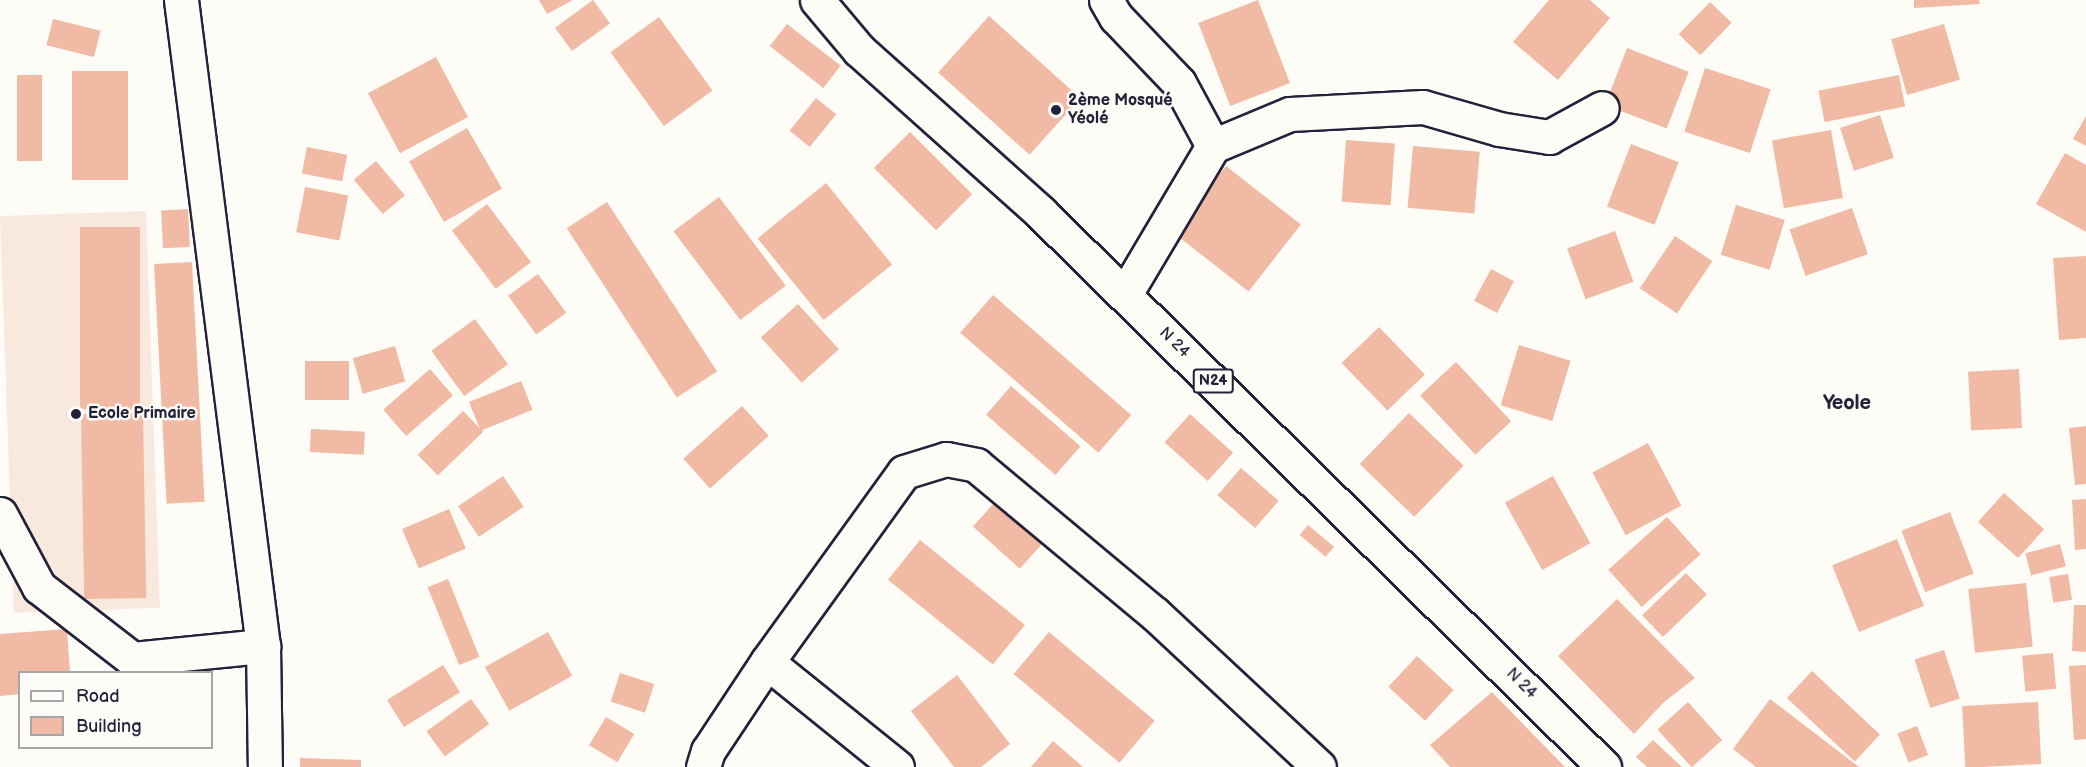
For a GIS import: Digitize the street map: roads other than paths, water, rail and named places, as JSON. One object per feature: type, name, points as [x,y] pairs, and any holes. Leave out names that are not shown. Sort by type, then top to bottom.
[{"type":"street","points":[[181,0],[263,646],[265,767]]},
{"type":"street","name":"N 24","points":[[817,0],[859,50],[1041,213],[1604,767]]},
{"type":"street","points":[[1106,0],[1116,17],[1179,83],[1213,146]]},
{"type":"street","points":[[1125,294],[1213,146],[1290,114],[1423,107],[1499,129],[1549,137],[1602,108]]},
{"type":"street","points":[[703,767],[708,751],[767,662],[904,472],[946,459],[976,465],[1155,614],[1319,767]]},
{"type":"street","points":[[0,514],[39,587],[132,659],[263,646]]},
{"type":"street","points":[[767,662],[897,767]]},
{"type":"place","name":"2ème Mosqué Yéolé","points":[[1056,110]]},
{"type":"place","name":"Ecole Primaire","points":[[76,414]]},
{"type":"district","name":"Yeole","points":[[1847,403]]}]
